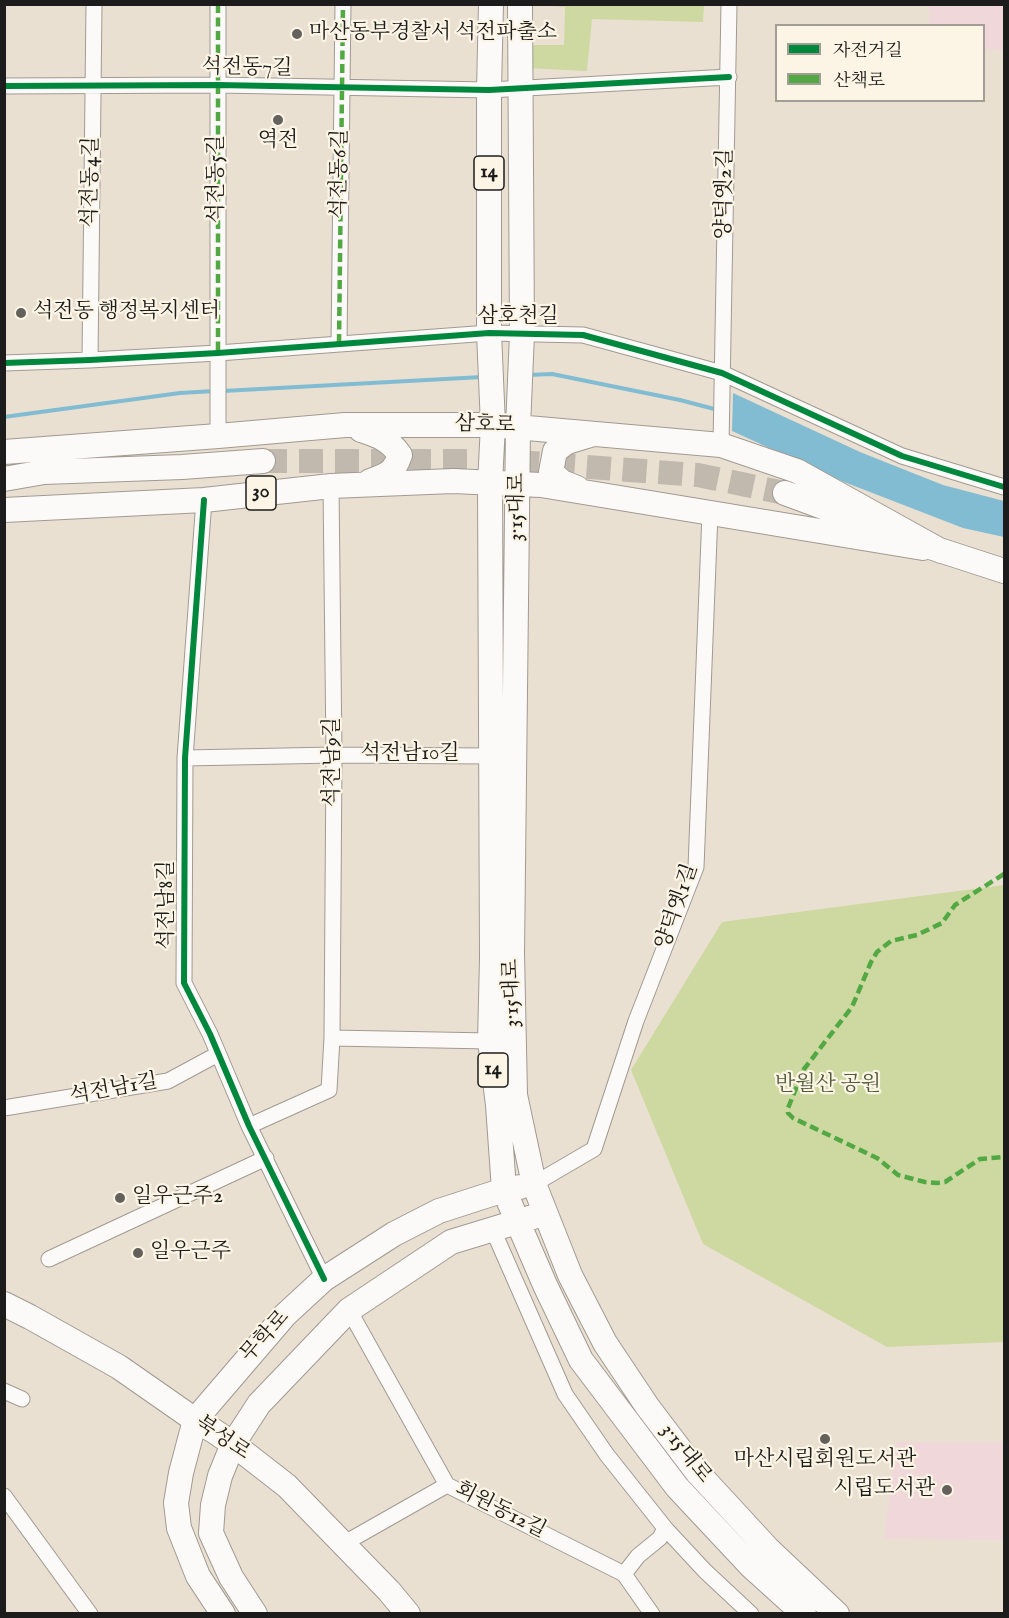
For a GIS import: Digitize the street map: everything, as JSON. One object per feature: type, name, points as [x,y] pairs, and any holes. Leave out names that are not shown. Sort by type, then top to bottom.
[{"type":"main road","name":"14","points":[[491,4],[490,337],[493,419]]},
{"type":"main road","name":"14","points":[[519,420],[522,337],[520,4]]},
{"type":"main road","name":"삼호로","points":[[4,452],[218,431],[493,419],[519,420],[598,433],[721,438],[797,471],[940,551]]},
{"type":"main road","name":"3·15대로","points":[[493,419],[490,483],[492,958],[490,1041],[498,1105],[504,1190],[545,1285],[581,1360],[677,1487],[751,1566],[804,1614]]},
{"type":"main road","name":"3·15대로","points":[[519,420],[512,953],[515,1095],[534,1184],[570,1275],[605,1343],[647,1406],[705,1481],[768,1549],[837,1614]]},
{"type":"main road","points":[[345,425],[392,443],[400,455],[396,466],[386,476],[359,485]]},
{"type":"main road","points":[[590,493],[562,482],[551,472],[555,451],[567,442],[598,433]]},
{"type":"main road","points":[[4,479],[44,472],[182,467],[262,461]]},
{"type":"main road","name":"삼호로","points":[[4,510],[204,500],[331,486],[453,481],[541,485],[940,551]]},
{"type":"main road","name":"삼호로","points":[[785,493],[940,551],[1005,571]]},
{"type":"main road","name":"무학로","points":[[223,1614],[198,1576],[179,1528],[176,1503],[181,1473],[195,1420],[285,1315],[324,1279],[394,1234],[439,1211],[504,1190],[534,1184]]},
{"type":"main road","name":"무학로","points":[[255,1614],[231,1577],[211,1533],[213,1505],[220,1476],[233,1444],[259,1404],[349,1310],[451,1242],[545,1214]]},
{"type":"main road","name":"북성로","points":[[4,1304],[119,1367],[233,1444],[287,1486],[389,1591],[408,1614]]},
{"type":"street","name":"석전동4길","points":[[90,360],[94,4]]},
{"type":"street","name":"석전동5길","points":[[218,4],[218,431]]},
{"type":"street","name":"석전동6길","points":[[339,343],[343,4]]},
{"type":"street","name":"양덕옛2길","points":[[721,438],[729,4]]},
{"type":"street","name":"석전동7길","points":[[4,86],[218,85],[489,90],[729,77]]},
{"type":"street","name":"삼호천길","points":[[4,363],[218,358],[339,343],[583,335],[722,378],[902,456],[1005,487]]},
{"type":"street","name":"석전남9길","points":[[249,1126],[329,1090],[332,1038],[334,755],[331,486]]},
{"type":"street","name":"석전남8길","points":[[204,500],[185,758],[184,983],[249,1126],[324,1279]]},
{"type":"street","name":"양덕옛1길","points":[[534,1184],[594,1149],[636,1021],[696,867],[710,513]]},
{"type":"street","name":"석전남10길","points":[[185,758],[334,755],[491,756]]},
{"type":"street","points":[[332,1038],[490,1041]]},
{"type":"street","name":"석전남1길","points":[[4,1108],[168,1081],[218,1054]]},
{"type":"street","points":[[49,1259],[266,1158]]},
{"type":"street","points":[[493,1230],[565,1394],[607,1455],[664,1528],[751,1614]]},
{"type":"street","name":"회원동12길","points":[[349,1310],[447,1485],[624,1574],[652,1614]]},
{"type":"street","points":[[4,1391],[22,1399]]},
{"type":"street","points":[[343,1544],[447,1485]]},
{"type":"street","points":[[4,1496],[90,1614]]},
{"type":"street","points":[[624,1574],[638,1556],[660,1538],[664,1528]]},
{"type":"shaded area","points":[[929,5],[1004,5],[1004,50],[985,49],[985,24],[929,24]]},
{"type":"shaded area","name":"시립도서관","points":[[897,1442],[1004,1442],[1004,1540],[884,1539]]},
{"type":"green space","points":[[551,5],[704,5],[703,22],[592,19],[587,71],[526,68],[528,45],[564,45],[565,7]]},
{"type":"green space","name":"반월산 공원","points":[[1004,885],[1004,1342],[887,1347],[703,1244],[631,1070],[722,922]]},
{"type":"water","points":[[733,393],[860,452],[943,485],[1004,501],[1004,537],[963,528],[844,482],[732,431]]},
{"type":"waterway","points":[[528,375],[552,374],[718,410]]},
{"type":"waterway","points":[[223,391],[482,377]]},
{"type":"waterway","points":[[4,417],[180,393],[215,391]]},
{"type":"tunnel","points":[[263,461],[506,461],[698,475],[785,493]]},
{"type":"marked path","points":[[218,4],[218,353]]},
{"type":"marked path","points":[[339,343],[343,4]]},
{"type":"marked path","points":[[1004,874],[955,905],[942,923],[917,935],[891,941],[877,952],[852,1007],[804,1069],[788,1108],[788,1113],[793,1118],[877,1158],[898,1175],[925,1182],[945,1182],[980,1159],[1004,1157]]},
{"type":"cycle path","points":[[4,86],[218,85],[489,90],[729,77]]},
{"type":"cycle path","points":[[4,363],[218,353],[489,333],[583,335],[722,373],[902,456],[1004,487]]},
{"type":"cycle path","points":[[204,500],[185,758],[184,983],[210,1034],[249,1126],[324,1279]]},
{"type":"place","name":"마산동부경찰서 석전파출소","points":[[297,34]]},
{"type":"place","name":"역전","points":[[278,120]]},
{"type":"place","name":"석전동 행정복지센터","points":[[21,313]]},
{"type":"place","name":"일우근주2","points":[[120,1198]]},
{"type":"place","name":"일우근주","points":[[138,1253]]},
{"type":"place","name":"마산시립회원도서관","points":[[825,1439]]},
{"type":"place","name":"시립도서관","points":[[947,1490]]}]
